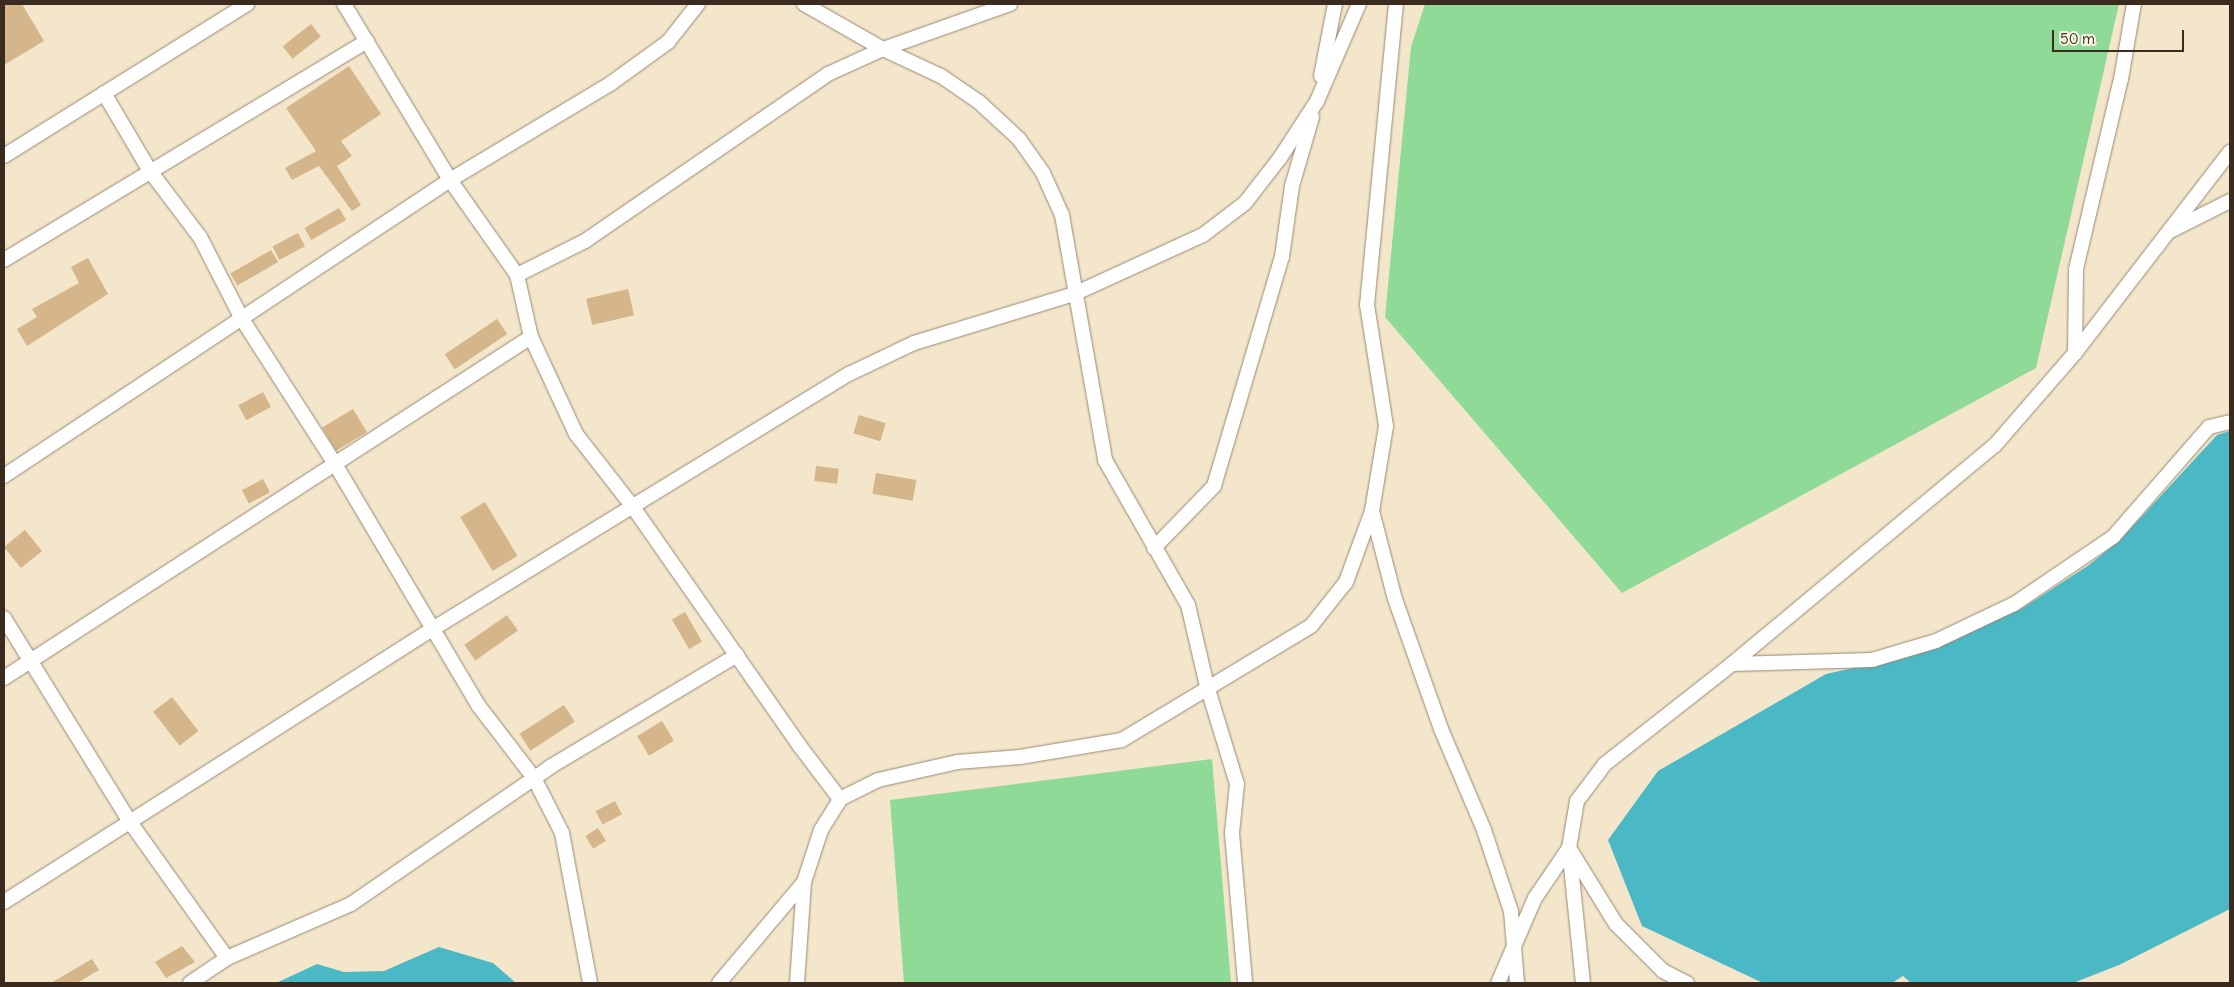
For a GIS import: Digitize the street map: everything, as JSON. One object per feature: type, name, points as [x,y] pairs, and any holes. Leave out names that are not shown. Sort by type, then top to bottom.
[{"type":"street","points":[[4,156],[247,4]]},
{"type":"street","points":[[344,4],[450,180],[517,275],[531,337],[576,434],[634,507],[840,799]]},
{"type":"street","points":[[4,476],[450,180],[610,84],[668,42],[698,4]]},
{"type":"street","points":[[804,4],[883,49],[941,76],[979,102],[1019,139],[1043,173],[1062,215],[1074,294],[1105,460],[1188,605],[1207,686],[1237,784],[1232,833],[1245,983]]},
{"type":"street","points":[[517,275],[584,241],[828,74],[883,49],[1010,4]]},
{"type":"street","points":[[1154,548],[1214,486],[1282,257],[1292,186],[1317,101],[1335,4]]},
{"type":"street","points":[[4,902],[434,628],[849,374],[914,343],[1074,294],[1203,235],[1245,202],[1280,158],[1317,101],[1359,4]]},
{"type":"street","points":[[797,983],[804,882],[821,830],[840,799],[878,780],[957,762],[1020,757],[1122,740],[1207,686],[1311,626],[1346,582],[1372,511],[1386,426],[1367,305],[1396,4]]},
{"type":"street","points":[[2075,353],[2076,269],[2134,4]]},
{"type":"street","points":[[4,260],[367,41]]},
{"type":"street","points":[[104,93],[150,171],[200,237],[242,319],[335,464],[478,705],[534,778],[562,833],[590,983]]},
{"type":"street","points":[[1583,983],[1569,848],[1577,801],[1605,764],[1732,664],[1995,445],[2075,353],[2230,152]]},
{"type":"street","points":[[2169,232],[2230,201]]},
{"type":"street","points":[[4,678],[531,337]]},
{"type":"street","points":[[1732,664],[1872,660],[1936,641],[2014,604],[2113,536],[2209,427],[2230,422]]},
{"type":"street","points":[[1372,511],[1395,599],[1442,729],[1484,830],[1512,911],[1516,983]]},
{"type":"street","points":[[4,618],[29,662],[130,822],[227,958]]},
{"type":"street","points":[[190,983],[227,958],[351,904],[534,778],[737,655]]},
{"type":"street","points":[[1498,983],[1535,898],[1569,848]]},
{"type":"street","points":[[1569,848],[1616,924],[1663,971],[1688,983]]},
{"type":"street","points":[[720,983],[804,882]]},
{"type":"green space","points":[[1425,4],[2119,4],[2036,368],[1622,593],[1385,317],[1411,47]]},
{"type":"green space","points":[[1212,759],[1231,983],[904,983],[890,800]]},
{"type":"water","points":[[2230,431],[2230,909],[2119,965],[2073,983],[1911,983],[1903,976],[1892,983],[1763,983],[1642,926],[1608,840],[1658,771],[1826,674],[1903,657],[1943,644],[2021,609],[2089,565],[2121,539],[2217,435]]},
{"type":"water","points":[[439,947],[493,963],[516,983],[276,983],[317,964],[344,972],[384,971]]},
{"type":"building","points":[[4,4],[22,4],[44,41],[4,65]]},
{"type":"building","points":[[311,24],[321,37],[292,59],[283,46]]},
{"type":"building","points":[[349,66],[381,114],[341,141],[352,156],[337,166],[361,205],[352,211],[319,166],[292,180],[285,168],[316,151],[286,108]]},
{"type":"building","points":[[339,208],[346,220],[311,240],[304,228]]},
{"type":"building","points":[[298,233],[305,246],[279,260],[272,247]]},
{"type":"building","points":[[271,250],[278,262],[237,286],[230,274]]},
{"type":"building","points":[[88,258],[108,294],[27,346],[17,329],[37,317],[32,309],[79,283],[71,267]]},
{"type":"building","points":[[628,289],[634,315],[592,325],[586,299]]},
{"type":"building","points":[[497,319],[507,334],[455,369],[445,354]]},
{"type":"building","points":[[263,392],[271,407],[246,420],[238,405]]},
{"type":"building","points":[[353,409],[367,432],[336,451],[322,428]]},
{"type":"building","points":[[859,415],[886,423],[880,441],[853,433]]},
{"type":"building","points":[[816,466],[839,469],[837,484],[814,481]]},
{"type":"building","points":[[876,473],[916,480],[913,501],[872,494]]},
{"type":"building","points":[[263,479],[270,492],[249,504],[242,490]]},
{"type":"building","points":[[485,502],[517,556],[493,571],[460,517]]},
{"type":"building","points":[[25,530],[42,551],[21,568],[4,547]]},
{"type":"building","points":[[685,612],[702,641],[689,649],[672,620]]},
{"type":"building","points":[[507,615],[518,631],[475,660],[464,645]]},
{"type":"building","points":[[172,697],[198,731],[180,746],[153,712]]},
{"type":"building","points":[[564,705],[575,722],[530,751],[520,734]]},
{"type":"building","points":[[662,721],[674,741],[649,756],[637,736]]},
{"type":"building","points":[[615,801],[622,814],[603,825],[596,811]]},
{"type":"building","points":[[598,828],[606,841],[593,849],[585,836]]},
{"type":"building","points":[[182,946],[195,962],[166,978],[155,962]]},
{"type":"building","points":[[92,959],[99,970],[77,983],[51,983]]}]
